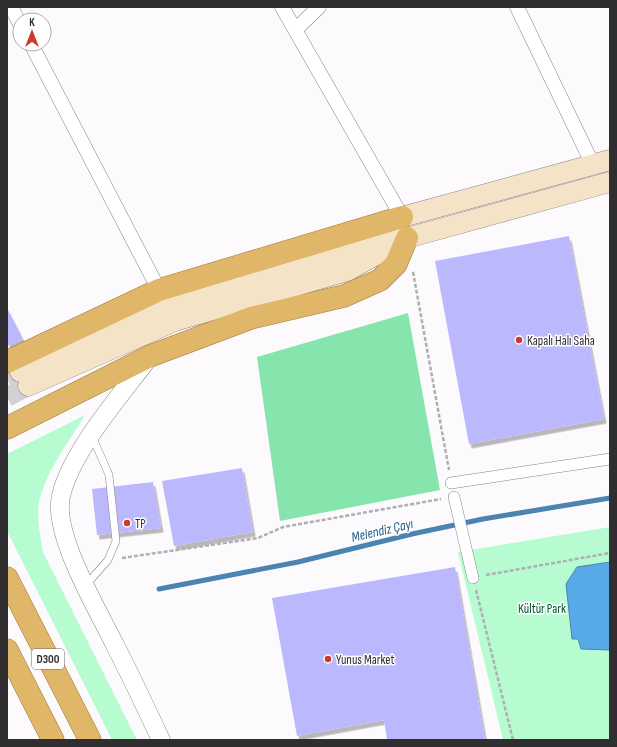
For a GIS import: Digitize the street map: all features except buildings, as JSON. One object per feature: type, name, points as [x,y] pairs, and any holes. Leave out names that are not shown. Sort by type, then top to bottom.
[{"type":"highway","points":[[18,374],[159,290],[402,217]]},
{"type":"highway","points":[[9,425],[150,356],[251,318],[344,296],[380,280],[396,264],[407,238]]},
{"type":"highway","name":"D300","points":[[7,578],[90,740]]},
{"type":"highway","name":"D300","points":[[8,655],[53,740]]},
{"type":"main road","points":[[18,374],[166,308],[336,258],[379,235],[402,217],[601,163]]},
{"type":"main road","points":[[18,374],[176,321],[346,271],[407,238],[610,182]]},
{"type":"street","points":[[282,7],[402,217]]},
{"type":"street","points":[[295,30],[319,7]]},
{"type":"street","points":[[517,7],[601,163]]},
{"type":"street","points":[[35,52],[159,290]]},
{"type":"street","points":[[150,356],[91,435],[75,460],[60,497],[62,525],[73,561],[161,740]]},
{"type":"street","points":[[452,483],[610,459]]},
{"type":"street","points":[[454,497],[473,578]]},
{"type":"lane","points":[[85,585],[108,560],[116,541],[109,475],[91,435]]},
{"type":"path","points":[[413,269],[452,483]]},
{"type":"path","points":[[108,560],[258,538],[283,527],[454,497]]},
{"type":"path","points":[[513,740],[473,578],[610,553]]},
{"type":"green space","points":[[408,313],[440,490],[280,521],[257,357]]},
{"type":"green space","points":[[85,415],[55,463],[41,494],[38,516],[43,552],[137,740],[112,740],[7,531],[7,454]]},
{"type":"green space","name":"Kültür Park","points":[[610,527],[610,740],[503,740],[458,552]]},
{"type":"water","points":[[610,562],[610,650],[581,649],[578,639],[572,639],[566,584],[577,567]]},
{"type":"waterway","name":"Melendiz Çayı","points":[[159,589],[298,562],[412,534],[483,519],[610,498]]},
{"type":"tunnel","points":[[7,379],[20,372]]},
{"type":"tunnel","points":[[7,397],[28,386]]},
{"type":"place","name":"Kapalı Halı Saha","points":[[519,340]]},
{"type":"place","name":"TP","points":[[127,523]]},
{"type":"place","name":"Yunus Market","points":[[328,659]]}]
